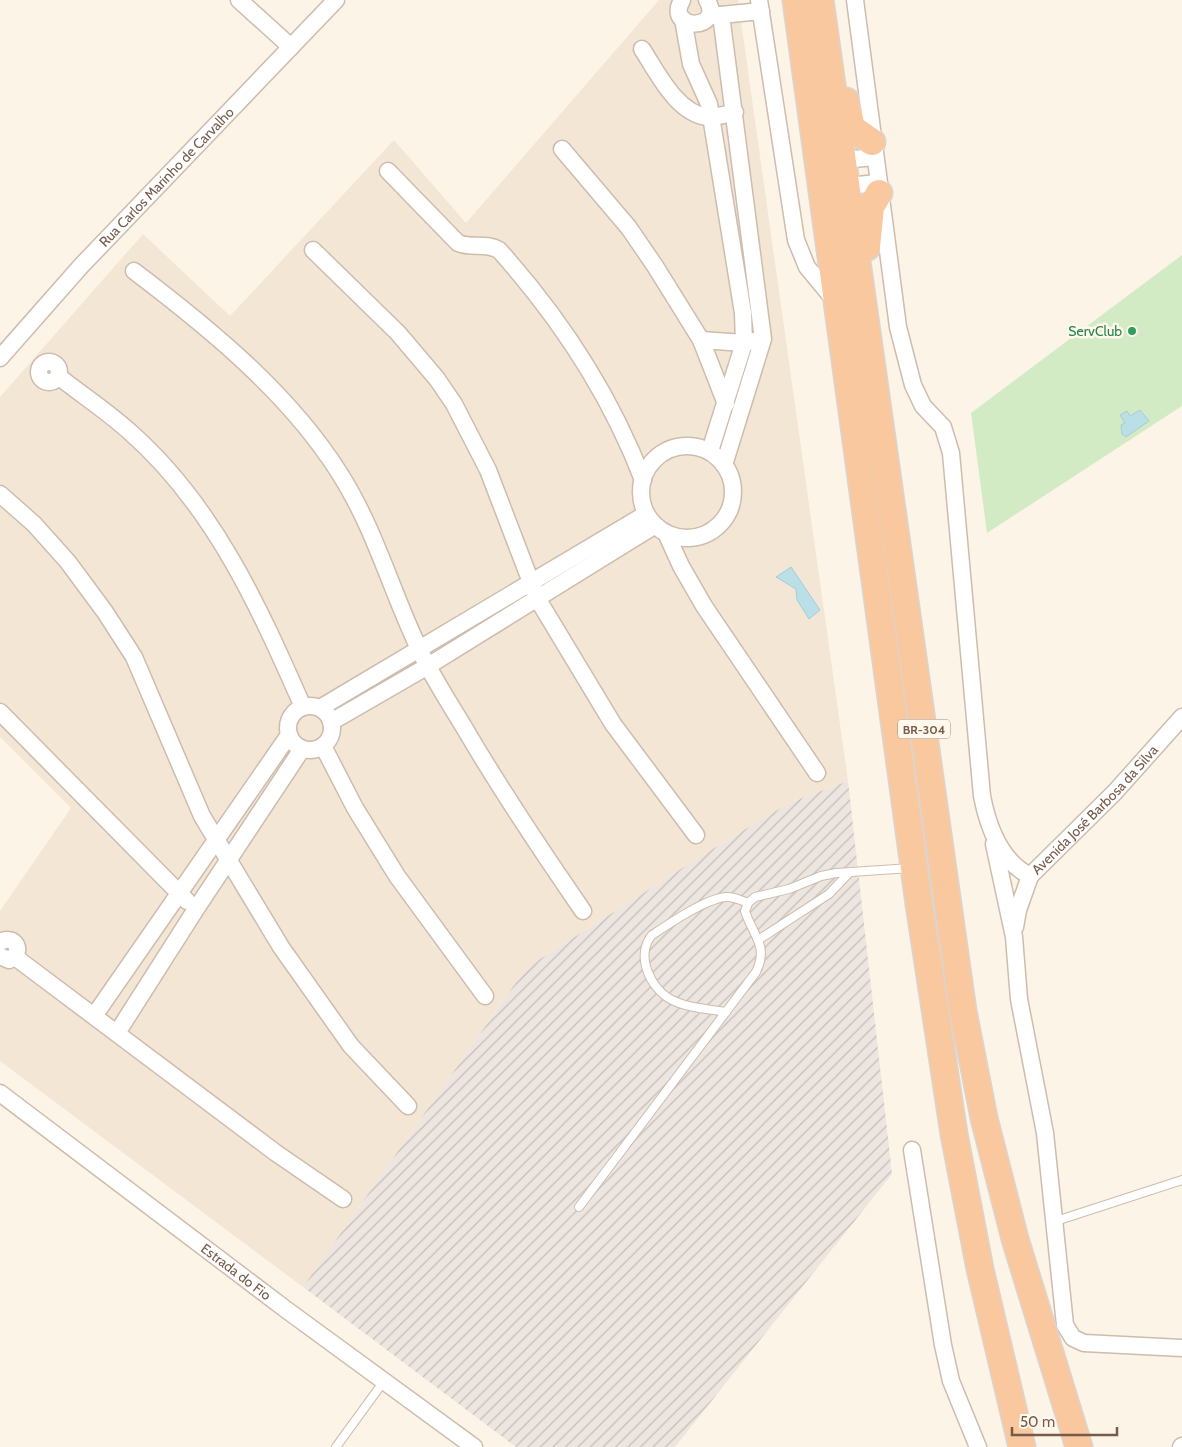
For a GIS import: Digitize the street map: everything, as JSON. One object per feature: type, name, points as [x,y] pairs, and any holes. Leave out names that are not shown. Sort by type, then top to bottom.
[{"type":"highway","points":[[812,1],[830,16],[837,36],[850,124],[873,149]]},
{"type":"highway","name":"BR-304","points":[[812,1],[848,186],[963,1011],[984,1118],[1015,1239],[1045,1342],[1079,1447]]},
{"type":"highway","name":"BR-304","points":[[812,1],[839,306],[915,868],[954,1134],[986,1296],[1022,1447]]},
{"type":"highway","points":[[860,277],[865,263],[870,212],[878,188]]},
{"type":"street","points":[[239,0],[291,47]]},
{"type":"street","name":"Rua Carlos Marinho de Carvalho","points":[[0,358],[88,258],[336,0]]},
{"type":"street","points":[[682,0],[679,9],[691,64],[706,93],[711,117],[743,313],[744,343],[710,451]]},
{"type":"street","points":[[855,0],[878,188],[898,327],[905,360],[919,399],[928,412],[943,427],[951,452],[978,773],[1014,937],[1019,999],[1045,1133],[1056,1221],[1065,1325],[1070,1334],[1084,1343],[1182,1348]]},
{"type":"street","points":[[682,19],[688,23],[696,24],[704,21],[712,10],[760,6],[796,240],[807,267],[839,306]]},
{"type":"street","points":[[712,10],[735,112],[763,339],[724,465]]},
{"type":"street","points":[[642,49],[685,107],[698,114],[711,117],[735,112]]},
{"type":"street","points":[[562,149],[629,228],[701,340],[726,404]]},
{"type":"street","points":[[844,160],[873,149]]},
{"type":"street","points":[[388,171],[458,243],[464,246],[492,246],[499,250],[532,286],[578,350],[598,385],[643,480]]},
{"type":"street","points":[[848,186],[878,188]]},
{"type":"street","points":[[313,250],[398,333],[437,379],[454,404],[488,470],[534,590],[613,724],[696,835]]},
{"type":"street","points":[[134,271],[175,302],[261,379],[309,430],[340,474],[374,540],[419,649],[428,666],[499,786],[583,911]]},
{"type":"street","points":[[701,340],[744,343],[763,339]]},
{"type":"street","points":[[58,376],[130,432],[162,463],[201,510],[233,560],[254,600],[303,706]]},
{"type":"street","points":[[655,524],[688,538],[703,536],[716,529],[726,517],[732,503],[733,488],[730,474],[710,451],[695,446],[679,446],[664,451],[652,461],[643,480],[642,500],[655,524],[704,606],[816,773]]},
{"type":"street","points":[[0,494],[34,524],[68,562],[105,612],[134,657],[185,779],[228,860],[312,993],[351,1046],[408,1106]]},
{"type":"street","points":[[320,708],[419,649],[534,590],[655,524]]},
{"type":"street","points":[[331,722],[428,666],[534,590]]},
{"type":"street","points":[[94,1016],[289,735],[290,718],[303,706],[320,708],[326,712],[331,722],[332,733],[323,746],[309,750],[302,749],[294,743],[289,735]]},
{"type":"street","points":[[0,712],[196,909]]},
{"type":"street","name":"Avenida José Barbosa da Silva","points":[[1014,937],[1018,910],[1030,876],[1114,792],[1182,717]]},
{"type":"street","points":[[323,746],[355,808],[397,876],[484,996]]},
{"type":"street","points":[[117,1032],[302,749]]},
{"type":"street","points":[[990,828],[1014,866],[1030,876]]},
{"type":"street","points":[[0,942],[6,939],[12,940],[17,945],[18,952],[7,957]]},
{"type":"street","points":[[7,957],[117,1032],[276,1153],[343,1199]]},
{"type":"street","name":"Estrada do Fio","points":[[0,1093],[465,1444]]},
{"type":"street","points":[[912,1150],[943,1345],[951,1380],[978,1447]]},
{"type":"street","points":[[1045,1342],[1070,1334]]},
{"type":"lane","points":[[579,1207],[760,964],[761,948],[745,912],[748,903],[755,897],[789,890],[821,876],[836,873],[848,874],[915,868]]},
{"type":"lane","points":[[758,940],[829,894],[848,874]]},
{"type":"lane","points":[[726,1012],[685,1005],[671,1000],[652,980],[643,954],[645,943],[652,935],[712,902],[725,898],[736,898],[748,903]]},
{"type":"lane","points":[[1056,1221],[1182,1180]]},
{"type":"lane","points":[[336,1447],[384,1381]]},
{"type":"shaded area","points":[[659,0],[738,0],[848,781],[789,803],[706,853],[526,968],[303,1287],[0,1061],[0,911],[71,808],[0,737],[0,397],[143,234],[230,316],[394,140],[466,223]]},
{"type":"shaded area","points":[[848,781],[892,1174],[675,1447],[516,1447],[303,1287],[526,968],[706,853],[789,803]]},
{"type":"green space","name":"ServClub","points":[[1182,255],[1182,406],[987,533],[971,413]]},
{"type":"water","points":[[1140,410],[1149,421],[1126,437],[1122,434],[1121,425],[1125,423],[1120,415],[1127,411],[1130,416]]},
{"type":"water","points":[[791,567],[820,610],[809,619],[797,600],[796,589],[776,577]]},
{"type":"place","name":"ServClub","points":[[1132,331]]}]
